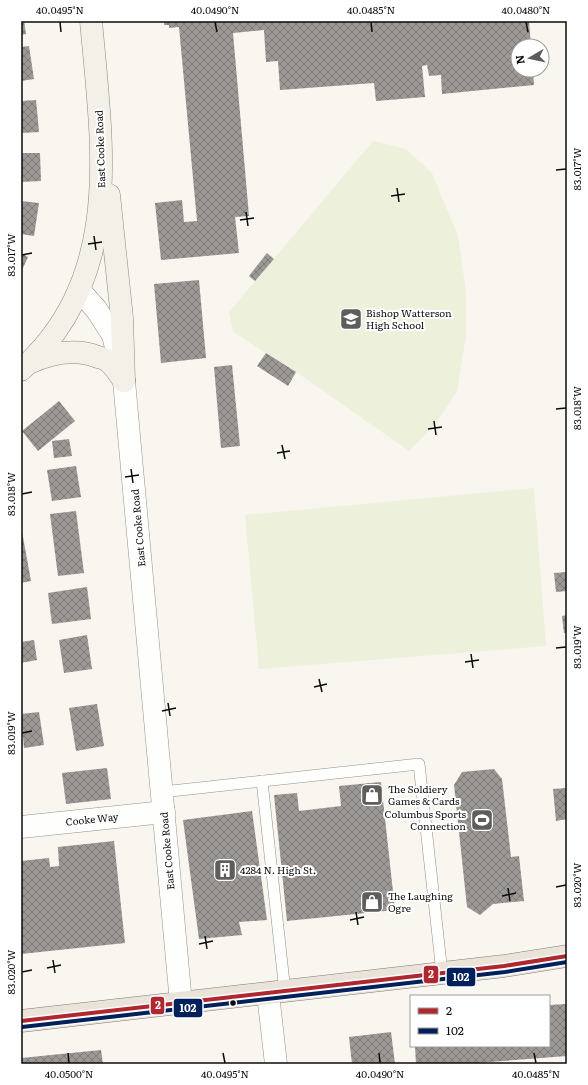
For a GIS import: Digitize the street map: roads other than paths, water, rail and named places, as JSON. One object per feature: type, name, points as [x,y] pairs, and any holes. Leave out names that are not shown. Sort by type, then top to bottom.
[{"type":"main road","name":"East Cooke Road","points":[[79,290],[94,242],[102,192],[102,142],[91,21]]},
{"type":"main road","points":[[102,142],[119,276],[124,381]]},
{"type":"main road","points":[[25,366],[57,330],[69,312],[79,290]]},
{"type":"main road","points":[[25,366],[44,356],[77,352],[93,355],[109,361],[124,381]]},
{"type":"main road","points":[[21,1021],[442,974],[567,956]]},
{"type":"street","name":"East Cooke Road","points":[[79,290],[96,309],[114,334],[124,381],[181,1003]]},
{"type":"street","name":"Cooke Way","points":[[21,827],[163,802]]},
{"type":"street","points":[[276,1064],[277,993]]},
{"type":"lane","points":[[163,802],[262,781],[419,764],[442,974]]},
{"type":"lane","points":[[262,781],[277,993]]},
{"type":"place","name":"Bishop Watterson High School","points":[[351,319]]},
{"type":"place","name":"The Soldiery Games & Cards","points":[[372,795]]},
{"type":"place","name":"Columbus Sports Connection","points":[[482,820]]},
{"type":"place","name":"4284 N. High St.","points":[[225,870]]},
{"type":"place","name":"The Laughing Ogre","points":[[372,902]]}]
